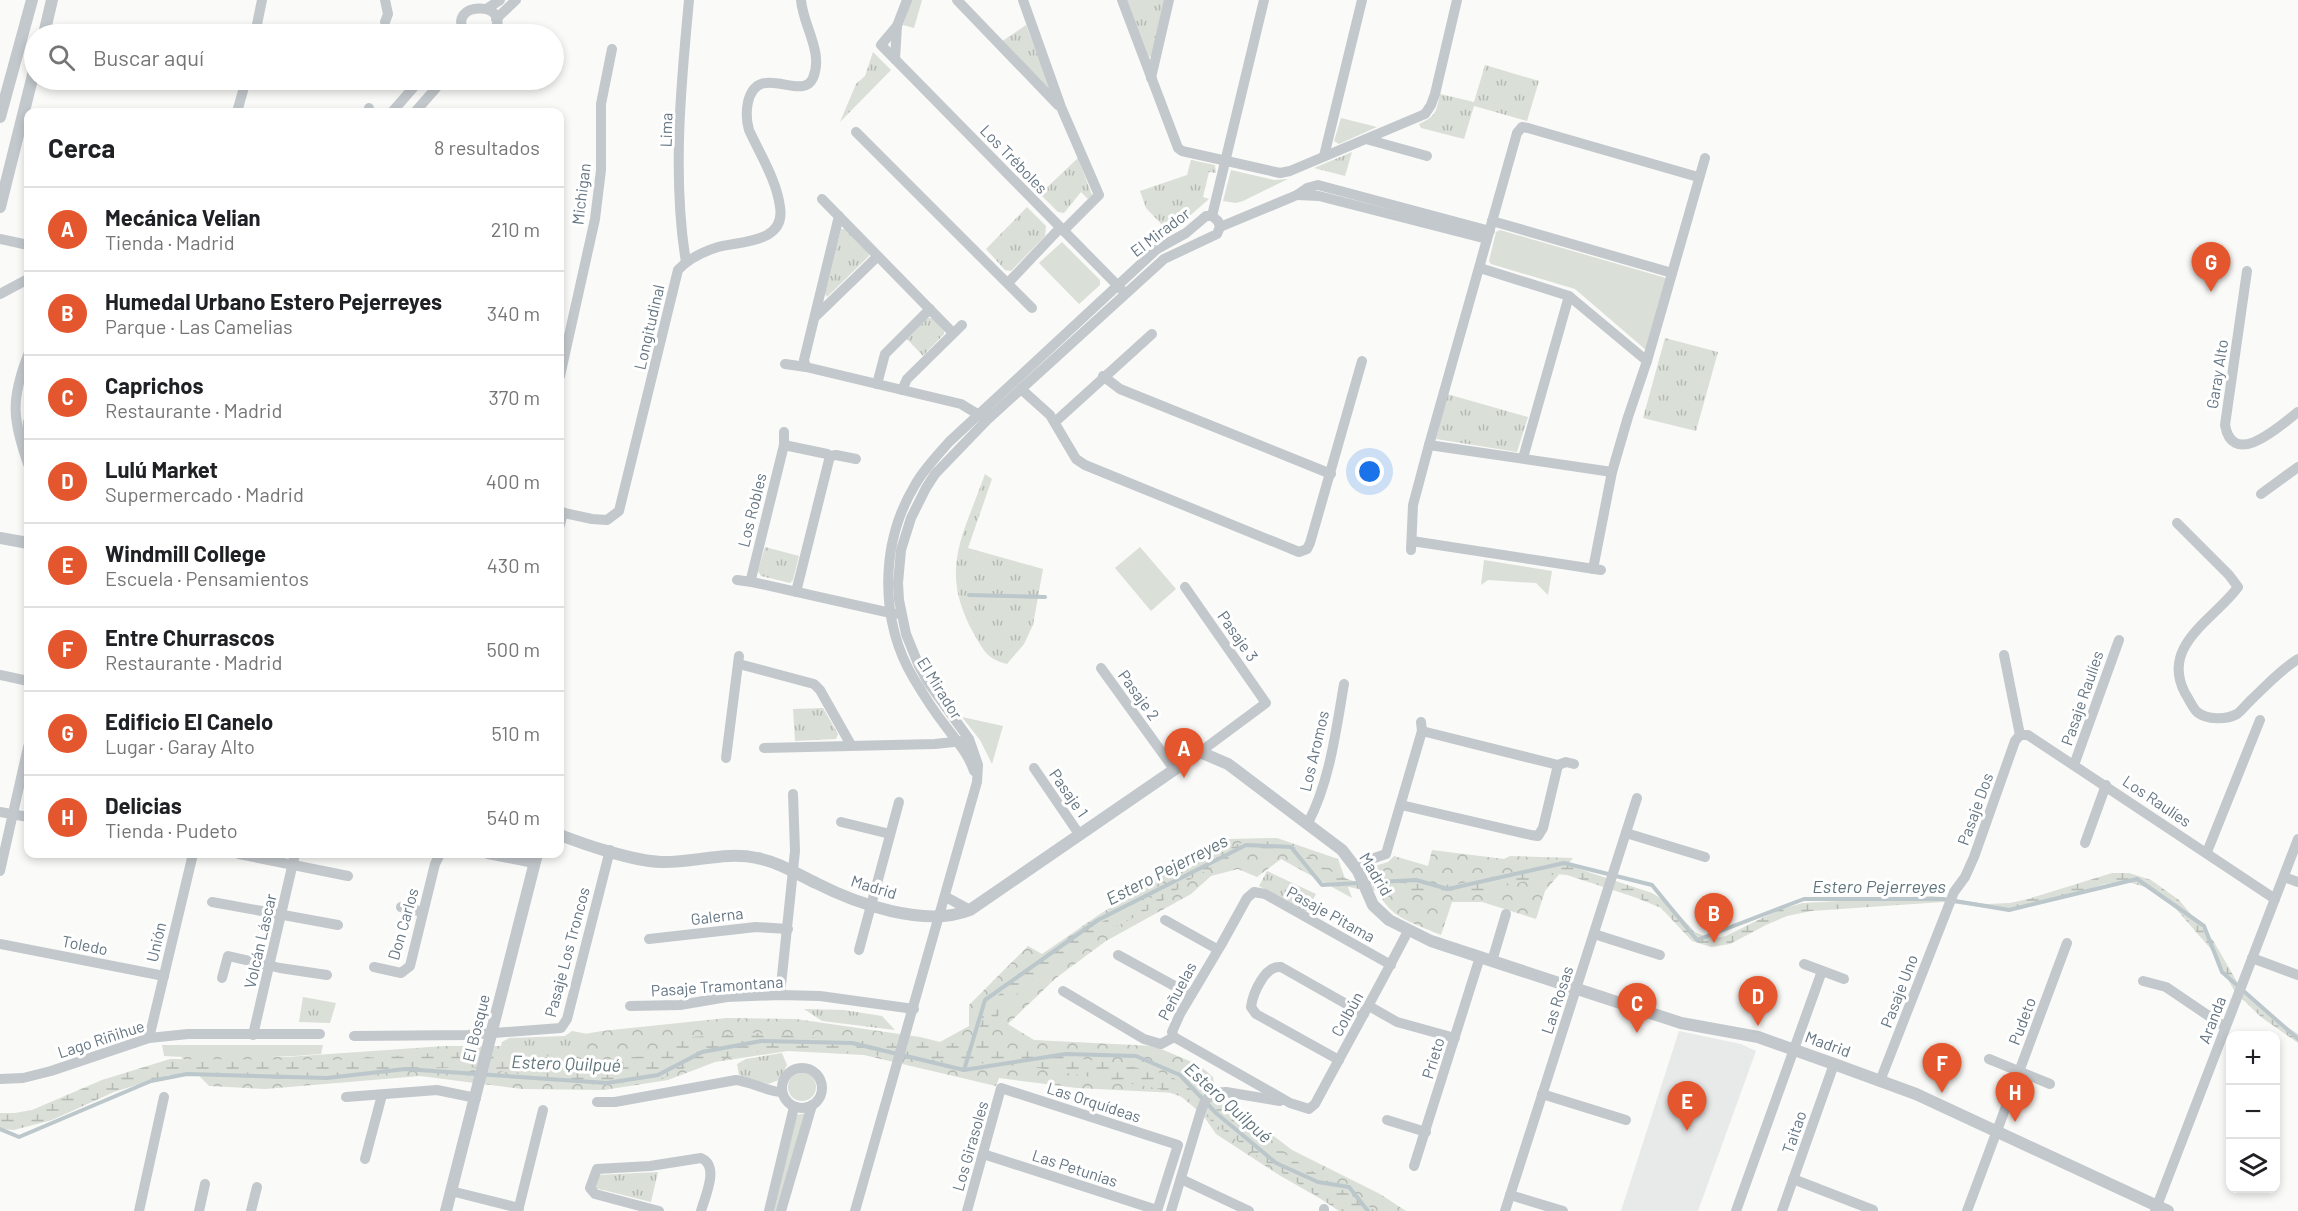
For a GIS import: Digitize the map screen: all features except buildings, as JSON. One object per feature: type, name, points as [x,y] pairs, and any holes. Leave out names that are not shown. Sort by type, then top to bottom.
[{"type":"street","points":[[25,24],[32,0]]},
{"type":"street","points":[[46,24],[52,0]]},
{"type":"street","points":[[257,24],[262,0]]},
{"type":"street","points":[[385,0],[388,14],[385,22]]},
{"type":"street","points":[[488,8],[500,0]]},
{"type":"street","points":[[496,19],[516,0]]},
{"type":"street","name":"Lima","points":[[686,262],[682,237],[680,146],[689,0]]},
{"type":"street","points":[[686,262],[719,247],[750,242],[770,234],[779,222],[781,210],[778,195],[749,130],[746,119],[747,108],[750,95],[756,86],[765,83],[780,83],[797,87],[806,86],[812,81],[817,64],[816,55],[801,0]]},
{"type":"street","points":[[895,59],[897,26],[906,0]]},
{"type":"street","points":[[957,0],[1060,107]]},
{"type":"street","points":[[1008,283],[1061,229],[1099,195],[1060,107],[1023,0]]},
{"type":"street","points":[[1122,0],[1178,148],[1280,173],[1425,114],[1435,93],[1457,0]]},
{"type":"street","points":[[1151,78],[1169,0]]},
{"type":"street","points":[[1212,216],[1264,0]]},
{"type":"street","points":[[1324,156],[1362,0]]},
{"type":"street","points":[[461,24],[464,14],[471,4],[488,8],[496,19],[496,24]]},
{"type":"street","name":"Los Tréboles","points":[[897,26],[880,45],[1122,289]]},
{"type":"street","points":[[0,117],[24,29]]},
{"type":"street","name":"Michigan","points":[[564,358],[595,219],[601,170],[601,104],[612,49]]},
{"type":"street","points":[[28,108],[31,90]]},
{"type":"street","points":[[238,108],[243,90]]},
{"type":"street","points":[[419,108],[434,90]]},
{"type":"street","points":[[395,108],[410,91],[424,102]]},
{"type":"street","points":[[1698,177],[1522,127],[1517,133],[1480,268],[1444,384],[1413,505],[1412,546],[1597,569],[1612,472],[1647,361],[1705,158]]},
{"type":"street","points":[[856,132],[1032,308]]},
{"type":"street","points":[[1366,139],[1427,156]]},
{"type":"street","points":[[0,207],[23,141]]},
{"type":"street","points":[[1220,227],[1297,195],[1319,196],[1490,230],[1672,273]]},
{"type":"street","points":[[822,199],[953,333]]},
{"type":"street","points":[[806,367],[804,360],[839,216]]},
{"type":"street","name":"El Mirador","points":[[855,1211],[977,782],[978,765],[969,740],[919,666],[906,634],[899,591],[899,566],[911,518],[935,474],[983,417],[1021,389],[1122,289],[1157,249],[1186,233],[1206,216],[1212,216],[1218,221],[1220,227],[1217,234],[1164,259],[1122,289],[983,417],[932,460],[907,500],[896,530],[890,561],[889,595],[899,646],[913,678],[970,760],[977,782]]},
{"type":"street","points":[[0,239],[24,244]]},
{"type":"street","points":[[814,318],[877,257]]},
{"type":"street","name":"Longitudinal","points":[[564,513],[606,520],[619,511],[673,286],[678,270],[686,262]]},
{"type":"street","points":[[1480,268],[1569,296],[1647,361]]},
{"type":"street","name":"Garay Alto","points":[[2247,271],[2225,425],[2226,432],[2237,442],[2252,444],[2264,438],[2298,412]]},
{"type":"street","points":[[0,294],[24,281]]},
{"type":"street","points":[[1523,458],[1569,296]]},
{"type":"street","points":[[878,384],[885,354],[930,309]]},
{"type":"street","points":[[902,390],[907,379],[962,325]]},
{"type":"street","points":[[1055,422],[1103,376],[1152,334]]},
{"type":"street","points":[[1021,389],[1055,422],[1076,459],[1085,465],[1295,552],[1303,551],[1310,543],[1362,361]]},
{"type":"street","points":[[785,364],[961,404],[983,417]]},
{"type":"street","points":[[24,366],[20,376],[14,416],[19,441],[24,445]]},
{"type":"street","points":[[1103,376],[1120,388],[1331,474]]},
{"type":"street","name":"Los Robles","points":[[752,582],[784,445],[784,432]]},
{"type":"street","points":[[1429,444],[1612,472]]},
{"type":"street","points":[[784,445],[830,456],[856,459]]},
{"type":"street","points":[[796,592],[830,456]]},
{"type":"street","points":[[2261,494],[2298,467]]},
{"type":"street","points":[[2176,523],[2229,575],[2238,587],[2189,638],[2182,650],[2179,661],[2180,679],[2195,710],[2212,718],[2225,718],[2236,714],[2288,665],[2298,659]]},
{"type":"street","points":[[0,538],[24,542]]},
{"type":"street","points":[[737,580],[891,612],[902,617]]},
{"type":"street","name":"Pasaje 3","points":[[1185,587],[1266,703],[1200,752]]},
{"type":"street","name":"Pasaje Raulíes","points":[[2074,765],[2119,640]]},
{"type":"street","points":[[2004,655],[2020,735]]},
{"type":"street","points":[[726,758],[739,660],[814,684],[820,690],[851,744]]},
{"type":"street","name":"Pasaje 2","points":[[1101,668],[1174,769]]},
{"type":"street","points":[[0,675],[24,680]]},
{"type":"street","name":"Los Aromos","points":[[1308,823],[1315,809],[1333,746],[1344,684]]},
{"type":"street","points":[[2206,852],[2260,720]]},
{"type":"street","points":[[1356,868],[1386,854],[1421,726],[1558,765],[1566,762],[1574,764]]},
{"type":"street","name":"Los Raulíes","points":[[2020,735],[2028,735],[2106,785],[2275,899]]},
{"type":"street","name":"Pasaje Dos","points":[[1946,912],[1954,892],[1965,878],[1974,858],[2015,741],[2020,735]]},
{"type":"street","points":[[764,748],[851,744],[935,744],[969,740]]},
{"type":"street","name":"Madrid","points":[[564,836],[660,862],[724,855],[757,858],[793,871],[845,897],[916,915],[954,917],[970,910],[1200,752],[1228,764],[1342,850],[1356,868],[1373,905],[1389,920],[1408,931],[1431,941],[1682,1023],[1733,1032],[1793,1050],[1916,1094],[2160,1209]]},
{"type":"street","points":[[1401,805],[1538,836],[1543,828],[1558,765]]},
{"type":"street","points":[[0,871],[24,766]]},
{"type":"street","name":"Pasaje 1","points":[[1034,768],[1079,834]]},
{"type":"street","points":[[2085,843],[2106,785]]},
{"type":"street","points":[[780,995],[793,871],[793,794]]},
{"type":"street","name":"Las Rosas","points":[[1505,1211],[1637,798]]},
{"type":"street","points":[[859,950],[899,802]]},
{"type":"street","points":[[0,812],[24,816]]},
{"type":"street","points":[[841,822],[890,834]]},
{"type":"street","points":[[1626,833],[1705,857]]},
{"type":"street","name":"Aranda","points":[[2160,1209],[2236,997],[2298,839]]},
{"type":"street","name":"Pasaje Los Troncos","points":[[491,1033],[561,1028],[567,1019],[610,850]]},
{"type":"street","name":"Unión","points":[[149,1038],[192,858]]},
{"type":"street","points":[[257,858],[348,876]]},
{"type":"street","name":"Volcán Láscar","points":[[253,1035],[294,858]]},
{"type":"street","name":"Don Carlos","points":[[374,967],[401,973],[410,966],[439,858]]},
{"type":"street","name":"El Bosque","points":[[446,1211],[536,858]]},
{"type":"street","points":[[2284,877],[2298,882]]},
{"type":"street","name":"Peñuelas","points":[[1254,892],[1247,897],[1172,1032],[1174,1038],[1290,1103],[1309,1109]]},
{"type":"street","name":"Pasaje Pitama","points":[[1254,892],[1266,894],[1391,965]]},
{"type":"street","points":[[946,897],[970,910]]},
{"type":"street","points":[[212,902],[338,925]]},
{"type":"street","points":[[401,907],[423,912]]},
{"type":"street","name":"Pasaje Uno","points":[[1880,1081],[1946,912]]},
{"type":"street","name":"Prieto","points":[[1414,1166],[1455,1038],[1506,914]]},
{"type":"street","points":[[1165,920],[1217,949]]},
{"type":"street","name":"Galerna","points":[[649,939],[756,927],[788,929]]},
{"type":"street","name":"Colbún","points":[[1309,1109],[1315,1104],[1408,931]]},
{"type":"street","points":[[1594,934],[1660,955]]},
{"type":"street","name":"Pudeto","points":[[1967,1211],[2067,943]]},
{"type":"street","name":"Toledo","points":[[0,944],[164,976]]},
{"type":"street","points":[[1118,955],[1191,995]]},
{"type":"street","points":[[222,978],[228,956],[327,975]]},
{"type":"street","points":[[2252,958],[2298,975]]},
{"type":"street","points":[[1804,964],[1844,979]]},
{"type":"street","points":[[1339,1060],[1256,1014],[1251,1007],[1252,999],[1269,969],[1274,966],[1281,967],[1366,1010],[1397,1022],[1455,1038]]},
{"type":"street","points":[[1736,1211],[1822,971]]},
{"type":"street","points":[[2143,981],[2166,987],[2225,1027]]},
{"type":"street","points":[[1063,991],[1144,1039],[1161,1044],[1174,1038]]},
{"type":"street","name":"Pasaje Tramontana","points":[[630,1006],[680,1005],[727,997],[780,995],[820,996],[914,1009]]},
{"type":"street","points":[[354,1036],[491,1033]]},
{"type":"street","name":"Lago Riñihue","points":[[0,1079],[23,1078],[51,1071],[149,1038],[188,1034],[320,1034]]},
{"type":"street","points":[[1989,1059],[2050,1084]]},
{"type":"street","name":"Taitao","points":[[1782,1211],[1834,1064]]},
{"type":"street","points":[[782,1211],[812,1106],[822,1091],[817,1074],[801,1067],[792,1069],[785,1075],[782,1083],[782,1092],[786,1101],[794,1107],[812,1106]]},
{"type":"street","points":[[597,1102],[615,1102],[736,1080],[747,1081],[773,1092],[782,1092]]},
{"type":"street","name":"Las Orquídeas","points":[[1001,1088],[1178,1145],[1157,1210]]},
{"type":"street","name":"Los Girasoles","points":[[967,1211],[1001,1088]]},
{"type":"street","points":[[346,1097],[437,1090],[476,1098]]},
{"type":"street","points":[[1171,1211],[1201,1111],[1205,1101],[1213,1093],[1226,1092],[1290,1103]]},
{"type":"street","points":[[1542,1094],[1626,1120]]},
{"type":"street","points":[[365,1158],[382,1095]]},
{"type":"street","points":[[139,1211],[164,1097]]},
{"type":"street","points":[[769,1211],[794,1107]]},
{"type":"street","points":[[451,1191],[519,1209],[543,1110]]},
{"type":"street","points":[[1387,1120],[1426,1132]]},
{"type":"street","name":"Las Petunias","points":[[983,1154],[1157,1210]]},
{"type":"street","points":[[659,1211],[595,1194],[590,1188],[597,1169],[650,1166],[701,1158],[708,1161],[711,1169],[701,1211]]},
{"type":"street","points":[[1181,1179],[1249,1211]]},
{"type":"street","points":[[1793,1179],[1872,1210]]},
{"type":"street","points":[[199,1211],[205,1184]]},
{"type":"street","points":[[251,1211],[257,1187]]},
{"type":"street","points":[[1510,1196],[1563,1211]]},
{"type":"shaded area","points":[[1679,1031],[1741,1044],[1756,1051],[1698,1211],[1621,1211]]},
{"type":"green space","points":[[911,0],[922,0],[914,28],[903,25]]},
{"type":"green space","points":[[1127,0],[1165,0],[1152,56],[1149,57]]},
{"type":"green space","points":[[1026,25],[1052,93],[1001,42]]},
{"type":"green space","points":[[873,52],[891,70],[840,122],[856,84],[865,76]]},
{"type":"green space","points":[[1485,65],[1539,81],[1527,121],[1474,106],[1464,139],[1421,128],[1419,124],[1429,119],[1434,113],[1440,94],[1474,102]]},
{"type":"green space","points":[[1341,118],[1377,127],[1339,144],[1334,141]]},
{"type":"green space","points":[[1352,152],[1345,176],[1314,168]]},
{"type":"green space","points":[[1078,158],[1092,195],[1088,199],[1081,192],[1064,213],[1058,212],[1040,194]]},
{"type":"green space","points":[[1191,160],[1215,165],[1216,173],[1209,172],[1203,197],[1209,199],[1170,233],[1146,208],[1140,191],[1187,175]]},
{"type":"green space","points":[[1231,170],[1274,180],[1288,179],[1243,201],[1236,203],[1223,201]]},
{"type":"green space","points":[[1027,207],[1046,226],[1045,236],[1011,271],[1005,270],[986,249]]},
{"type":"green space","points":[[841,229],[846,229],[868,252],[869,256],[827,297],[825,294]]},
{"type":"green space","points":[[1500,230],[1666,278],[1646,350],[1575,289],[1491,264],[1489,261],[1496,232]]},
{"type":"green space","points":[[1062,242],[1100,280],[1100,285],[1079,304],[1039,263]]},
{"type":"green space","points":[[928,318],[932,318],[944,334],[923,356],[907,339]]},
{"type":"green space","points":[[1665,338],[1718,352],[1696,431],[1643,418]]},
{"type":"green space","points":[[1447,394],[1528,417],[1517,452],[1436,439]]},
{"type":"green space","points":[[985,474],[992,479],[968,548],[1043,569],[1033,625],[1024,644],[1007,664],[990,657],[984,650],[963,611],[957,590],[956,571],[962,535]]},
{"type":"green space","points":[[765,547],[799,556],[793,580],[790,583],[761,576],[758,571]]},
{"type":"green space","points":[[1140,547],[1176,589],[1151,611],[1115,568]]},
{"type":"green space","points":[[1484,560],[1552,571],[1548,595],[1536,583],[1488,580],[1481,585]]},
{"type":"green space","points":[[823,708],[838,734],[836,739],[795,741],[793,709]]},
{"type":"green space","points":[[962,717],[1003,726],[992,764],[980,740]]},
{"type":"green space","points":[[1277,838],[1338,859],[1352,898],[1281,859],[1257,877],[1238,869],[1211,876],[1191,894],[1106,941],[1056,978],[1008,1024],[1034,1040],[1154,1046],[1199,1065],[1213,1077],[1216,1097],[1245,1114],[1292,1150],[1380,1194],[1406,1211],[1342,1211],[1279,1175],[1216,1134],[1203,1115],[1177,1093],[1077,1088],[999,1078],[996,1086],[864,1055],[788,1051],[715,1062],[668,1080],[604,1090],[522,1089],[420,1076],[265,1089],[209,1086],[181,1057],[287,1057],[444,1046],[514,1046],[602,1031],[727,1018],[796,1019],[940,1042],[969,1026],[969,1005],[1028,946],[1042,954],[1100,914],[1196,854],[1229,839]]},
{"type":"green space","points":[[1265,839],[1289,845],[1331,872],[1354,881],[1458,884],[1551,864],[1567,865],[1652,893],[1668,903],[1695,932],[1716,938],[1726,936],[1778,910],[1803,903],[1932,896],[1987,904],[2010,903],[2112,873],[2129,873],[2151,880],[2179,900],[2214,942],[2240,987],[2269,1015],[2298,1034],[2298,1043],[2261,1017],[2235,992],[2210,948],[2170,902],[2148,888],[2125,881],[2105,884],[2050,901],[2005,910],[1943,902],[1811,911],[1787,916],[1730,944],[1711,947],[1692,941],[1661,908],[1567,875],[1556,874],[1483,891],[1452,894],[1364,890],[1334,884],[1290,854],[1280,850],[1261,849],[1247,851],[1195,876],[1154,907],[1086,942],[1044,971],[1009,1000],[1000,1012],[994,1023],[988,1046],[1119,1064],[1166,1074],[1197,1091],[1288,1156],[1376,1211],[1339,1211],[1260,1158],[1211,1121],[1194,1101],[1156,1088],[1032,1067],[791,1049],[757,1052],[692,1064],[658,1081],[597,1085],[470,1067],[410,1069],[340,1078],[291,1079],[169,1075],[114,1092],[52,1120],[14,1130],[0,1129],[0,1113],[32,1110],[102,1080],[170,1059],[338,1060],[448,1052],[477,1053],[531,1062],[601,1060],[645,1056],[692,1037],[755,1033],[891,1043],[927,1042],[972,1045],[986,1013],[1000,994],[1023,973],[1066,942],[1156,895],[1219,852],[1248,841]]},
{"type":"green space","points":[[1432,850],[1504,859],[1510,856],[1573,858],[1545,891],[1536,919],[1482,902],[1452,902],[1441,935],[1394,912],[1380,896],[1368,868],[1388,862],[1394,856],[1428,866]]},
{"type":"green space","points":[[1267,871],[1316,894],[1306,912],[1259,886]]},
{"type":"green space","points":[[303,997],[336,1003],[330,1023],[299,1022]]},
{"type":"green space","points":[[804,1009],[844,1010],[882,1016],[895,1030],[822,1021]]},
{"type":"green space","points":[[572,1031],[593,1035],[576,1057],[499,1053],[502,1042],[509,1038],[565,1036]]},
{"type":"green space","points":[[162,1045],[323,1045],[321,1054],[223,1058],[164,1056]]},
{"type":"green space","points":[[782,1053],[787,1065],[779,1080],[768,1084],[739,1075],[737,1064],[746,1059]]},
{"type":"green space","points":[[802,1073],[812,1077],[816,1087],[812,1097],[802,1101],[792,1097],[788,1087],[792,1077]]},
{"type":"green space","points":[[806,1113],[776,1211],[774,1211],[796,1115]]},
{"type":"green space","points":[[658,1172],[651,1202],[595,1188],[598,1175]]},
{"type":"waterway","points":[[969,595],[1045,597]]},
{"type":"waterway","name":"Estero Pejerreyes","points":[[964,1070],[985,1000],[1098,920],[1246,845],[1291,847],[1322,885],[1416,880],[1448,889],[1564,863],[1652,885],[1697,940],[1804,899],[1943,899],[2009,910],[2137,879],[2204,926],[2222,972],[2298,1039]]},
{"type":"waterway","name":"Estero Quilpué","points":[[0,1129],[19,1137],[151,1081],[187,1074],[327,1078],[405,1069],[607,1083],[658,1075],[702,1052],[761,1041],[852,1043],[964,1070],[1066,1054],[1136,1056],[1180,1075],[1216,1113],[1276,1163],[1318,1182],[1349,1187],[1368,1211]]},
{"type":"place","name":"Edificio El Canelo","points":[[2211,292]]},
{"type":"place","name":"Mecánica Velian","points":[[1184,778]]},
{"type":"place","name":"Humedal Urbano Estero Pejerreyes","points":[[1714,943]]},
{"type":"place","name":"Lulú Market","points":[[1758,1026]]},
{"type":"place","name":"Caprichos","points":[[1637,1033]]},
{"type":"place","name":"Entre Churrascos","points":[[1942,1093]]},
{"type":"place","name":"Delicias","points":[[2015,1122]]},
{"type":"place","name":"Windmill College","points":[[1687,1131]]}]
